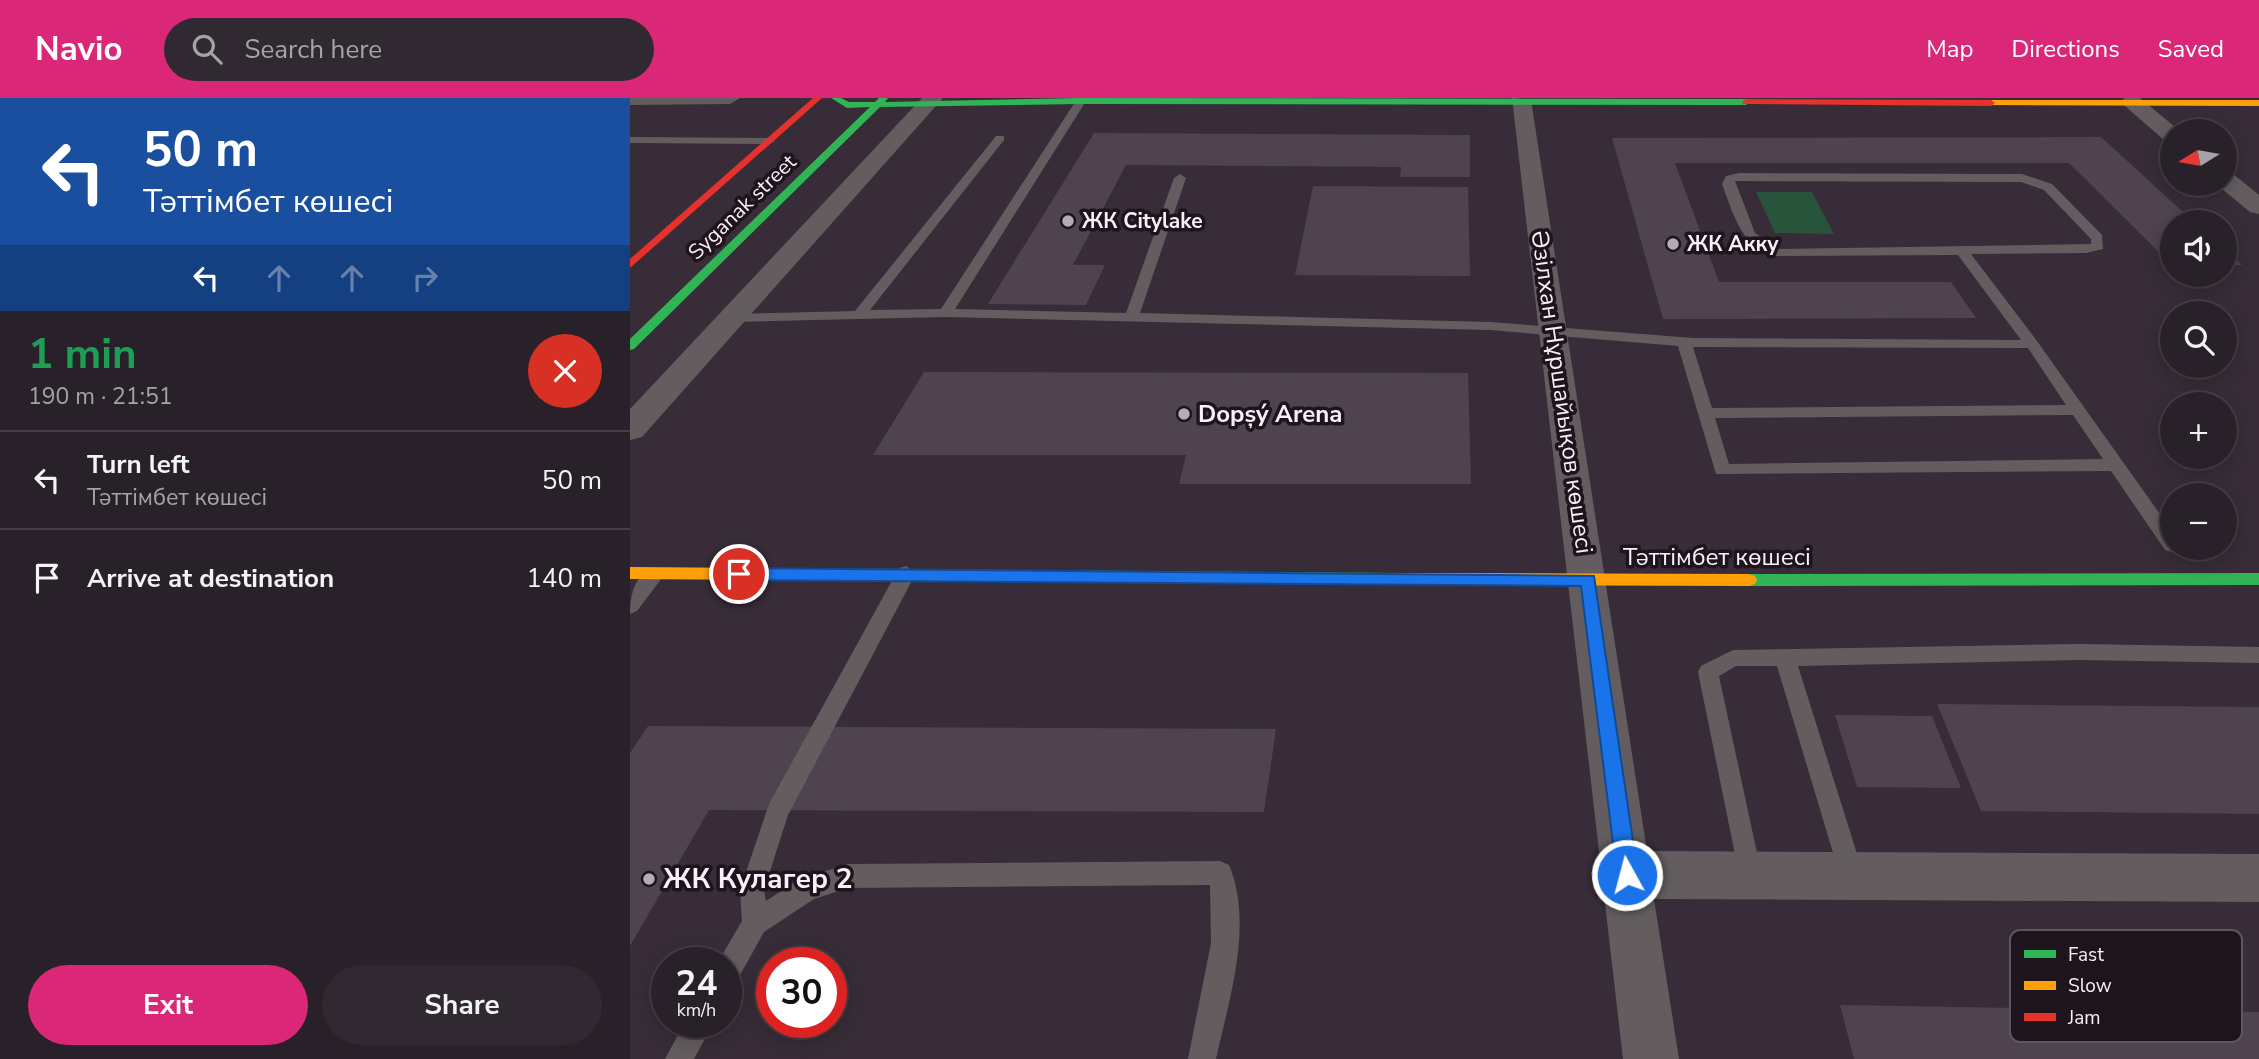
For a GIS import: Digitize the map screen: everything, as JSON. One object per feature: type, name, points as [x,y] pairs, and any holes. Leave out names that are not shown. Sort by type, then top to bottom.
[{"type":"street","points":[[630,99],[730,98]]},
{"type":"street","name":"Syganak street","points":[[630,265],[818,98]]},
{"type":"street","points":[[835,98],[847,104],[880,101],[1521,100],[2100,100],[2259,103]]},
{"type":"street","name":"Әзілхан Нұршайықов көшесі","points":[[1521,100],[1552,334],[1589,580],[1651,1059]]},
{"type":"street","name":"Syganak street","points":[[630,346],[880,101]]},
{"type":"street","points":[[630,429],[931,101]]},
{"type":"street","points":[[2132,102],[2160,125]]},
{"type":"street","points":[[769,141],[792,142]]},
{"type":"street","points":[[802,178],[816,153],[815,148]]},
{"type":"street","points":[[2237,189],[2259,207]]},
{"type":"street","name":"Тәттімбет көшесі","points":[[630,573],[1589,580],[2259,579]]},
{"type":"street","points":[[1627,875],[2259,878]]},
{"type":"lane","points":[[945,313],[1081,101]]},
{"type":"lane","points":[[630,127],[637,128],[630,134]]},
{"type":"lane","points":[[860,314],[1000,138]]},
{"type":"lane","points":[[630,140],[769,141]]},
{"type":"lane","points":[[1739,177],[2022,178],[2048,187],[2097,238],[2098,246],[2086,249],[1962,251],[1776,253],[1761,249],[1753,242],[1728,184],[1730,179],[1739,177]]},
{"type":"lane","points":[[1132,317],[1180,178]]},
{"type":"lane","points":[[1962,251],[2032,344],[2160,529]]},
{"type":"lane","points":[[730,318],[945,313],[1490,326],[1552,334],[1685,344],[2032,344]]},
{"type":"lane","points":[[1685,344],[1722,470],[2114,465]]},
{"type":"lane","points":[[1705,413],[2077,410]]},
{"type":"lane","points":[[2182,560],[2195,578]]},
{"type":"lane","points":[[755,923],[752,890],[777,812],[906,573]]},
{"type":"lane","points":[[630,606],[655,574]]},
{"type":"lane","points":[[1750,876],[1708,672],[1732,658],[2079,652],[2259,655]]},
{"type":"lane","points":[[1785,658],[1852,876]]},
{"type":"lane","points":[[742,947],[755,923],[807,889],[848,876],[1220,873],[1227,900],[1226,944],[1202,1059]]},
{"type":"lane","points":[[679,1059],[691,1038]]},
{"type":"green space","points":[[1756,192],[1812,192],[1834,234],[1775,233]]},
{"type":"building","name":"ЖК Citylake","points":[[1094,133],[1470,135],[1470,177],[1400,177],[1401,167],[1126,165],[1073,265],[1105,265],[1086,305],[988,304]]},
{"type":"building","name":"ЖК Акку","points":[[2101,137],[2160,191],[2160,196],[2166,196],[2181,210],[2160,210],[2160,253],[2069,163],[1675,163],[1719,282],[1951,282],[1976,318],[1663,319],[1612,138]]},
{"type":"building","points":[[1313,186],[1468,187],[1470,276],[1295,275]]},
{"type":"building","name":"Dopșý Arena","points":[[924,372],[1468,373],[1471,484],[1179,484],[1186,455],[873,455]]},
{"type":"building","points":[[1937,704],[2259,707],[2259,814],[1981,811]]},
{"type":"building","points":[[1835,715],[1932,716],[1961,788],[1857,787]]},
{"type":"building","name":"ЖК Кулагер 2","points":[[648,726],[1276,729],[1264,812],[709,810],[630,946],[630,753]]},
{"type":"building","points":[[1840,1005],[2010,1008],[2010,1042],[2242,1042],[2242,1012],[2259,1012],[2259,1059],[1854,1059]]},
{"type":"traffic: fast","points":[[835,98],[847,105],[1081,101],[1746,102]]},
{"type":"traffic: fast","points":[[630,346],[884,98]]},
{"type":"traffic: fast","points":[[902,575],[1404,579]]},
{"type":"traffic: fast","points":[[1749,580],[2259,579]]},
{"type":"traffic: slow","points":[[1991,103],[2259,103]]},
{"type":"traffic: slow","points":[[630,573],[902,575]]},
{"type":"traffic: slow","points":[[1404,579],[1749,580]]},
{"type":"traffic: jam","points":[[630,265],[818,98]]},
{"type":"traffic: jam","points":[[1746,102],[1991,103]]},
{"type":"place","name":"ЖК Citylake","points":[[1068,221]]},
{"type":"place","name":"ЖК Акку","points":[[1673,244]]},
{"type":"place","name":"Dopșý Arena","points":[[1184,414]]},
{"type":"place","name":"ЖК Кулагер 2","points":[[649,879]]},
{"type":"route","points":[[739,574],[906,573],[1589,580],[1627,875]]}]
